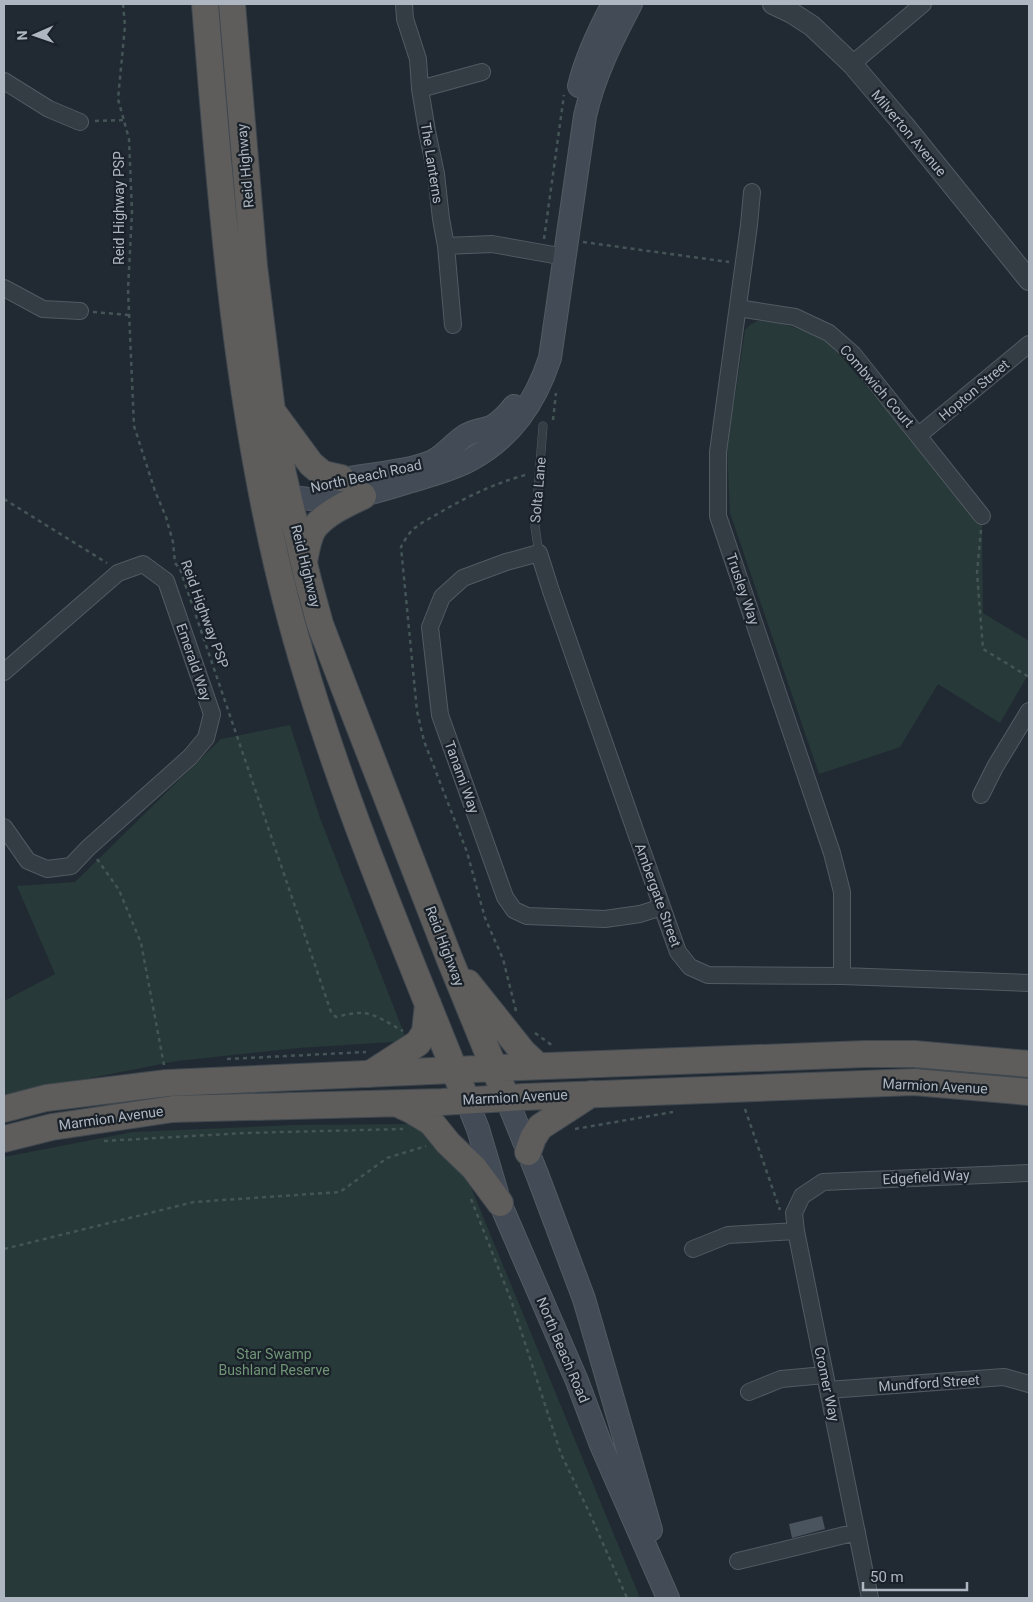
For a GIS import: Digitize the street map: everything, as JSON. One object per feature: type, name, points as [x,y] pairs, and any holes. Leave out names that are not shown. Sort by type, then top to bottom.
[{"type":"highway","name":"Reid Highway","points":[[205,4],[230,284],[251,436],[286,602],[318,712],[353,812],[466,1099]]},
{"type":"highway","name":"Reid Highway","points":[[232,4],[254,266],[272,410],[304,562],[320,624],[450,960],[506,1098]]},
{"type":"highway","points":[[272,410],[311,464],[323,474],[341,478]]},
{"type":"highway","points":[[251,436],[289,496],[284,523],[288,568],[286,602]]},
{"type":"highway","points":[[304,562],[308,542],[314,529],[326,516],[363,496]]},
{"type":"highway","points":[[450,960],[523,1052],[538,1066]]},
{"type":"highway","points":[[369,1063],[418,1043],[425,1032],[428,1004]]},
{"type":"highway","name":"Marmion Avenue","points":[[4,1109],[46,1098],[167,1083],[369,1063],[454,1071],[538,1066],[865,1054],[914,1054],[1029,1064]]},
{"type":"highway","name":"Marmion Avenue","points":[[4,1139],[52,1127],[173,1109],[914,1082],[1029,1092]]},
{"type":"highway","points":[[528,1152],[533,1138],[540,1128],[592,1094]]},
{"type":"highway","points":[[394,1102],[412,1110],[431,1122],[448,1143],[474,1168],[500,1203]]},
{"type":"main road","name":"North Beach Road","points":[[289,496],[310,487],[341,478],[393,471],[433,461],[443,455],[464,436],[475,430],[489,427],[512,409],[525,388],[538,357],[564,251],[570,130],[580,82],[598,31],[613,4]]},
{"type":"main road","name":"North Beach Road","points":[[289,496],[326,500],[363,496],[445,470],[468,461],[496,444],[518,422],[536,395],[550,358],[564,251],[590,94],[596,76],[631,4]]},
{"type":"main road","name":"North Beach Road","points":[[506,1098],[584,1299],[670,1598]]},
{"type":"main road","name":"North Beach Road","points":[[466,1099],[476,1124],[500,1203],[577,1380],[601,1445],[670,1598]]},
{"type":"street","name":"The Lanterns","points":[[404,4],[405,19],[418,59],[420,89],[436,174],[446,246],[453,325]]},
{"type":"street","name":"Milverton Avenue","points":[[773,4],[812,26],[856,61],[1029,261]]},
{"type":"street","name":"Milverton Avenue","points":[[801,4],[825,20],[903,124],[1029,280]]},
{"type":"street","points":[[856,61],[923,4]]},
{"type":"street","points":[[420,89],[482,72]]},
{"type":"street","points":[[4,82],[49,109],[80,122]]},
{"type":"street","name":"Trusley Way","points":[[752,192],[750,225],[718,452],[718,516],[832,852],[842,892],[842,976]]},
{"type":"street","points":[[446,246],[492,244],[564,251]]},
{"type":"street","points":[[4,288],[43,308],[80,311]]},
{"type":"street","name":"Combwich Court","points":[[738,308],[796,317],[829,333],[853,354],[982,516]]},
{"type":"street","name":"Hopton Street","points":[[919,436],[1029,344]]},
{"type":"street","name":"Ambergate Street","points":[[539,553],[550,591],[678,952],[690,967],[708,976],[842,976],[1029,983]]},
{"type":"street","name":"Tanami Way","points":[[539,553],[506,562],[463,578],[442,598],[430,626],[440,715],[505,897],[514,910],[527,916],[605,919],[640,914],[662,907]]},
{"type":"street","name":"Emerald Way","points":[[4,672],[118,573],[143,564],[166,581],[212,714],[206,738],[190,757],[88,848],[71,866],[47,869],[28,861],[4,827]]},
{"type":"street","points":[[981,795],[995,767],[1029,711]]},
{"type":"street","name":"Edgefield Way","points":[[823,1182],[1029,1173]]},
{"type":"street","name":"Cromer Way","points":[[823,1182],[802,1196],[794,1214],[870,1598]]},
{"type":"street","points":[[693,1249],[728,1235],[796,1230]]},
{"type":"street","name":"Mundford Street","points":[[749,1392],[781,1379],[826,1382],[1004,1377],[1029,1384]]},
{"type":"street","points":[[738,1561],[857,1532]]},
{"type":"lane","name":"Solta Lane","points":[[539,553],[535,527],[543,426]]},
{"type":"path","name":"Reid Highway PSP","points":[[123,4],[125,26],[118,99],[129,139],[132,212],[128,290],[134,426],[155,491],[166,517],[173,542],[175,563],[180,569],[331,1012],[336,1017],[353,1012],[369,1013],[408,1033],[418,1043]]},
{"type":"path","points":[[80,122],[124,120]]},
{"type":"path","points":[[564,251],[744,264]]},
{"type":"path","points":[[80,311],[129,315]]},
{"type":"path","points":[[4,499],[106,562],[118,573]]},
{"type":"path","points":[[982,516],[977,573],[983,649],[1029,677]]},
{"type":"path","points":[[88,848],[119,890],[141,943],[164,1068]]},
{"type":"path","points":[[225,1060],[369,1063]]},
{"type":"path","points":[[743,1103],[780,1212],[784,1212]]},
{"type":"path","points":[[101,1141],[245,1133],[409,1128]]},
{"type":"path","points":[[4,1249],[194,1202],[340,1192],[387,1158],[428,1146]]},
{"type":"path","points":[[469,1194],[511,1300],[561,1454],[627,1598]]},
{"type":"green space","points":[[757,321],[774,322],[799,329],[816,336],[830,345],[982,523],[983,613],[1029,641],[1029,673],[1000,723],[938,684],[900,747],[819,774],[730,513],[727,449],[745,330]]},
{"type":"green space","points":[[290,725],[320,818],[407,1041],[298,1048],[177,1061],[4,1095],[4,1001],[55,974],[17,886],[75,882],[221,739]]},
{"type":"green space","name":"Star Swamp Bushland Reserve","points":[[410,1124],[435,1137],[463,1168],[640,1598],[4,1598],[4,1157],[133,1132],[294,1125]]},
{"type":"building","points":[[822,1516],[825,1529],[792,1538],[789,1524]]}]
